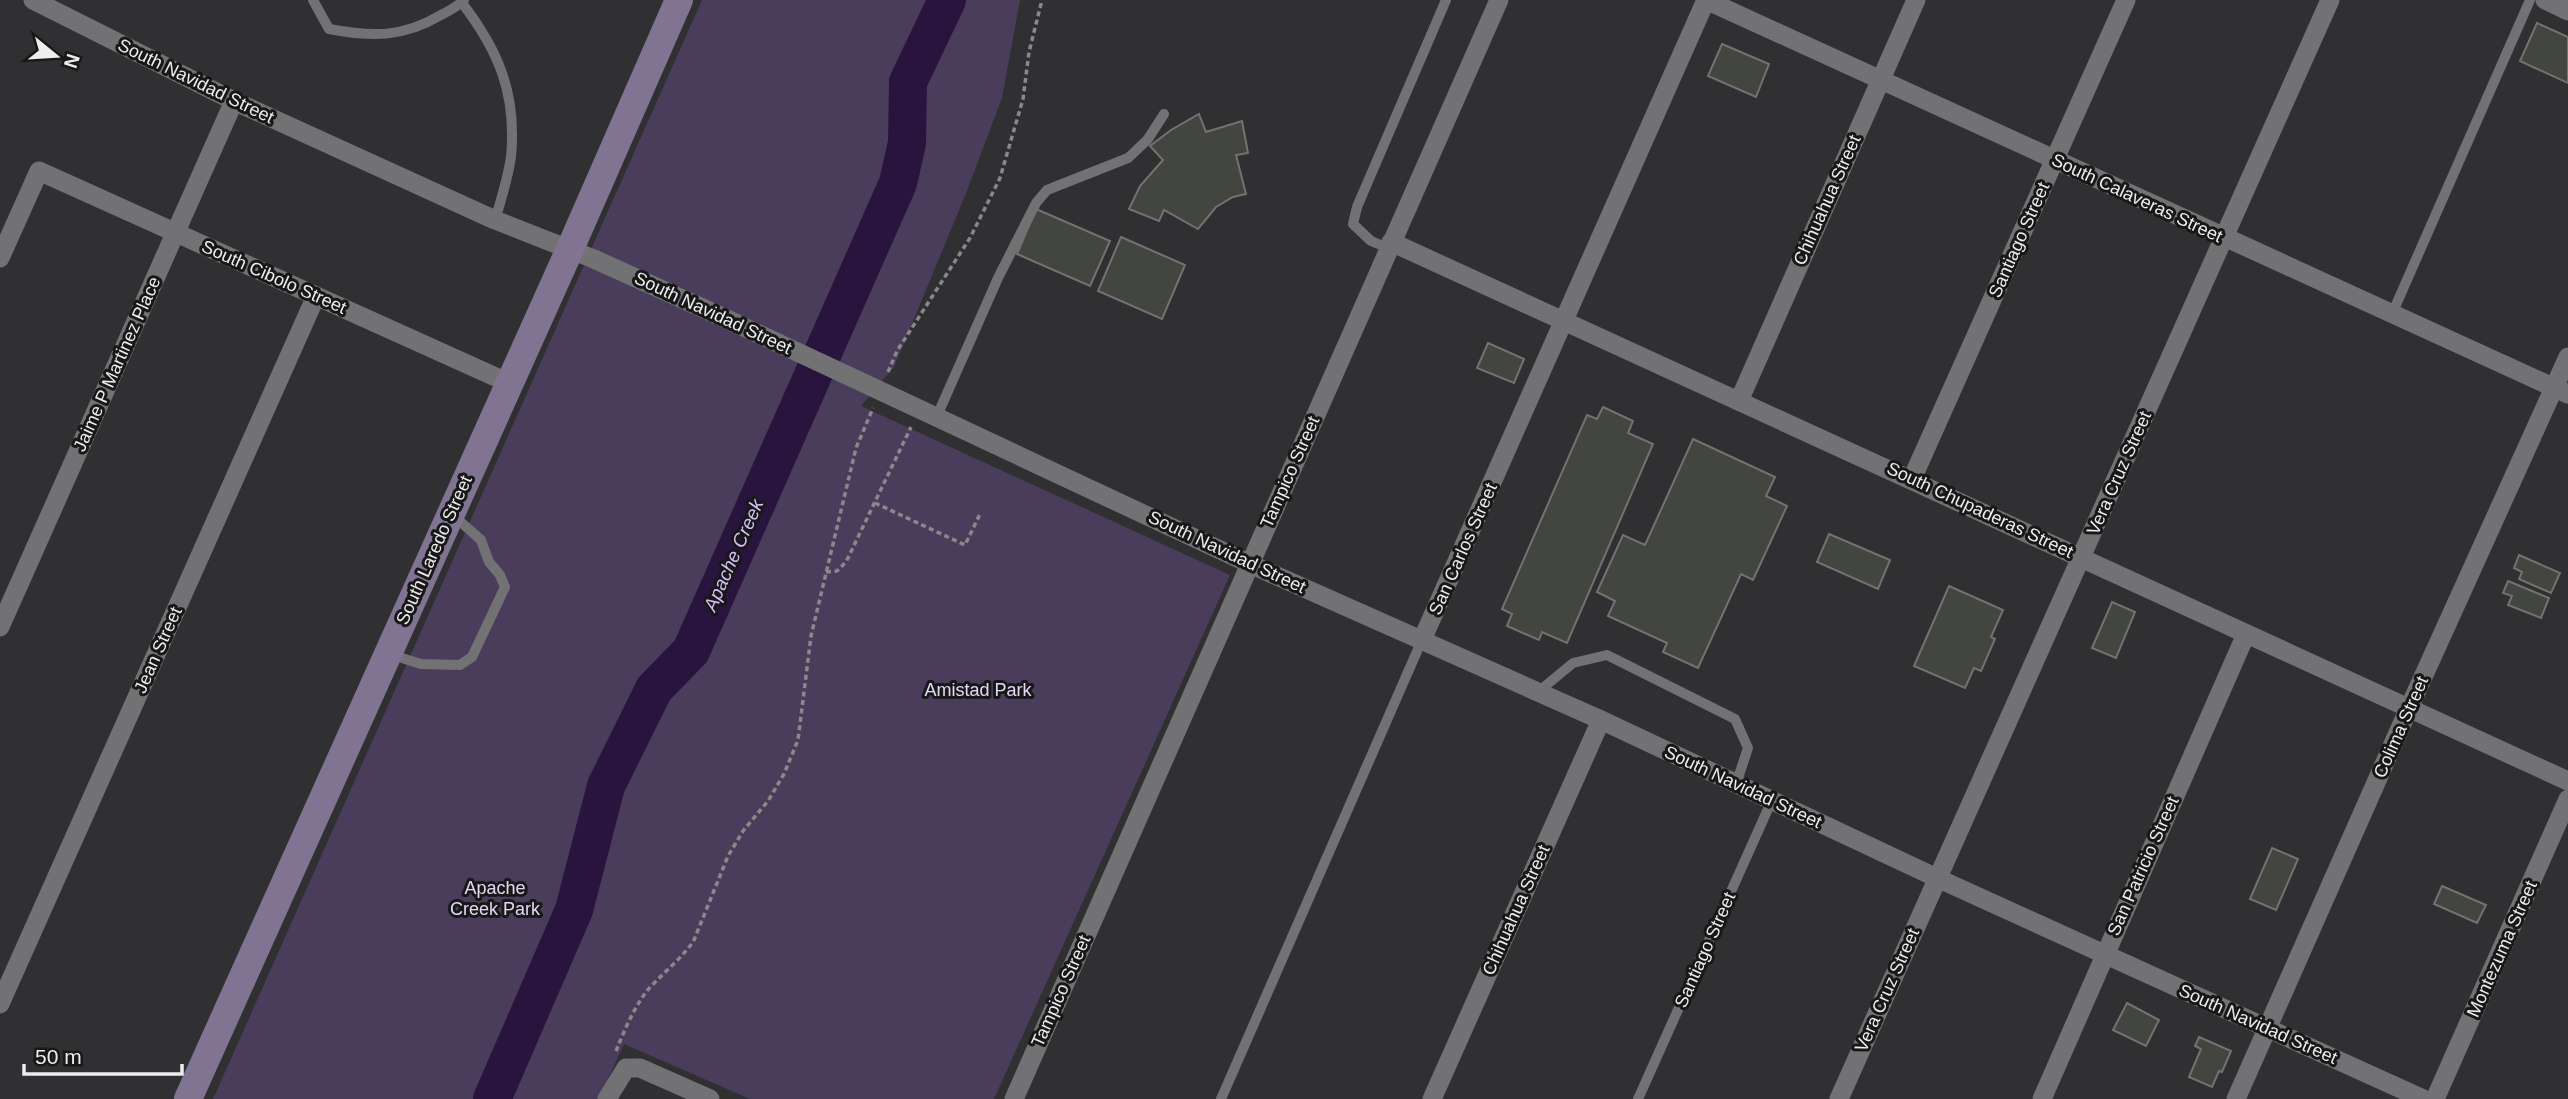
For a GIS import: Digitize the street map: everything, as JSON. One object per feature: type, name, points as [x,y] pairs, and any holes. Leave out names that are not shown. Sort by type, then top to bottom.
[{"type":"main road","name":"South Laredo Street","points":[[188,1099],[679,0]]},
{"type":"street","name":"South Navidad Street","points":[[33,0],[234,101],[495,220],[570,249],[729,320],[1250,564],[1601,720],[1937,878],[2423,1099]]},
{"type":"street","name":"Tampico Street","points":[[1014,1099],[1499,0]]},
{"type":"street","name":"South Calaveras Street","points":[[1706,0],[2561,391]]},
{"type":"street","name":"San Carlos Street","points":[[1422,640],[1706,0]]},
{"type":"street","name":"Chihuahua Street","points":[[1739,401],[1916,0]]},
{"type":"street","name":"Santiago Street","points":[[1912,479],[2126,0]]},
{"type":"street","name":"Vera Cruz Street","points":[[1839,1099],[2330,0]]},
{"type":"street","points":[[2545,0],[2568,11]]},
{"type":"street","name":"Jaime P Martinez Place","points":[[0,627],[234,101]]},
{"type":"street","name":"South Cibolo Street","points":[[0,258],[39,171],[509,383]]},
{"type":"street","name":"South Chupaderas Street","points":[[1390,245],[1565,321],[2568,781]]},
{"type":"street","name":"Jean Street","points":[[0,1004],[316,296]]},
{"type":"street","name":"Colima Street","points":[[2236,1099],[2409,708],[2561,391],[2568,357]]},
{"type":"street","name":"San Patricio Street","points":[[2042,1099],[2246,634]]},
{"type":"street","name":"Chihuahua Street","points":[[1432,1099],[1601,720]]},
{"type":"street","name":"Montezuma Street","points":[[2435,1099],[2568,799]]},
{"type":"street","points":[[607,1099],[620,1061],[710,1099]]},
{"type":"lane","points":[[313,0],[329,29],[354,34],[393,35],[425,25],[463,1],[495,51],[509,98],[513,125],[510,160],[495,220]]},
{"type":"lane","points":[[1390,245],[1371,241],[1353,223],[1357,206],[1446,0]]},
{"type":"lane","points":[[2392,314],[2530,0]]},
{"type":"lane","points":[[937,416],[998,278],[1035,204],[1047,190],[1128,158],[1148,139],[1164,114]]},
{"type":"lane","points":[[388,654],[421,664],[460,665],[472,657],[505,587],[500,575],[489,562],[481,540],[451,513]]},
{"type":"lane","name":"San Carlos Street","points":[[1221,1099],[1422,640]]},
{"type":"lane","points":[[1538,692],[1573,663],[1607,655],[1735,719],[1748,748],[1736,784]]},
{"type":"lane","name":"Santiago Street","points":[[1638,1099],[1772,800]]},
{"type":"path","points":[[887,375],[897,351],[970,238],[1000,178],[1023,99],[1029,52],[1042,0]]},
{"type":"path","points":[[620,1061],[628,1023],[645,994],[694,940],[728,856],[743,831],[768,801],[784,774],[798,740],[811,636],[856,448],[876,400]]},
{"type":"path","points":[[826,572],[837,571],[846,562],[912,425]]},
{"type":"path","points":[[875,503],[965,545],[980,513]]},
{"type":"green space","name":"Apache Creek Park","points":[[702,0],[1020,0],[1002,98],[965,196],[894,367],[861,406],[1230,575],[994,1099],[750,1099],[624,1044],[599,1099],[213,1099]]},
{"type":"building","points":[[2537,23],[2568,37],[2568,83],[2520,61]]},
{"type":"building","points":[[1722,44],[1769,64],[1756,97],[1708,76]]},
{"type":"building","points":[[1199,114],[1206,132],[1242,121],[1248,153],[1236,155],[1246,194],[1233,197],[1216,207],[1198,229],[1164,210],[1159,221],[1129,209],[1140,186],[1163,160],[1150,146]]},
{"type":"building","points":[[1036,209],[1110,241],[1090,286],[1017,254]]},
{"type":"building","points":[[1121,237],[1185,265],[1162,319],[1098,291]]},
{"type":"building","points":[[1488,343],[1524,359],[1514,383],[1477,368]]},
{"type":"building","points":[[1603,407],[1633,421],[1628,433],[1653,444],[1567,643],[1542,632],[1539,640],[1507,626],[1512,614],[1502,609],[1587,415],[1597,419]]},
{"type":"building","points":[[1693,439],[1775,477],[1766,496],[1787,506],[1753,580],[1741,574],[1698,668],[1663,652],[1667,643],[1608,616],[1615,601],[1597,592],[1623,535],[1645,545]]},
{"type":"building","points":[[1829,534],[1890,560],[1878,589],[1817,562]]},
{"type":"building","points":[[2519,555],[2560,573],[2551,593],[2519,579],[2522,572],[2514,568]]},
{"type":"building","points":[[2508,581],[2549,598],[2541,618],[2508,605],[2512,596],[2503,593]]},
{"type":"building","points":[[1949,586],[2003,610],[1991,637],[1995,639],[1981,671],[1974,668],[1965,688],[1914,666]]},
{"type":"building","points":[[2112,602],[2135,612],[2116,658],[2092,648]]},
{"type":"building","points":[[2272,848],[2298,859],[2276,910],[2250,899]]},
{"type":"building","points":[[2442,886],[2486,905],[2477,923],[2434,904]]},
{"type":"building","points":[[2127,1003],[2159,1020],[2146,1046],[2113,1030]]},
{"type":"building","points":[[2199,1037],[2231,1051],[2212,1087],[2189,1077],[2201,1049],[2195,1046]]},
{"type":"waterway","name":"Apache Creek","points":[[492,1099],[574,910],[606,786],[654,689],[691,651],[898,183],[907,143],[908,82],[947,0]]},
{"type":"park label","name":"Amistad Park","points":[[978,690]]}]
